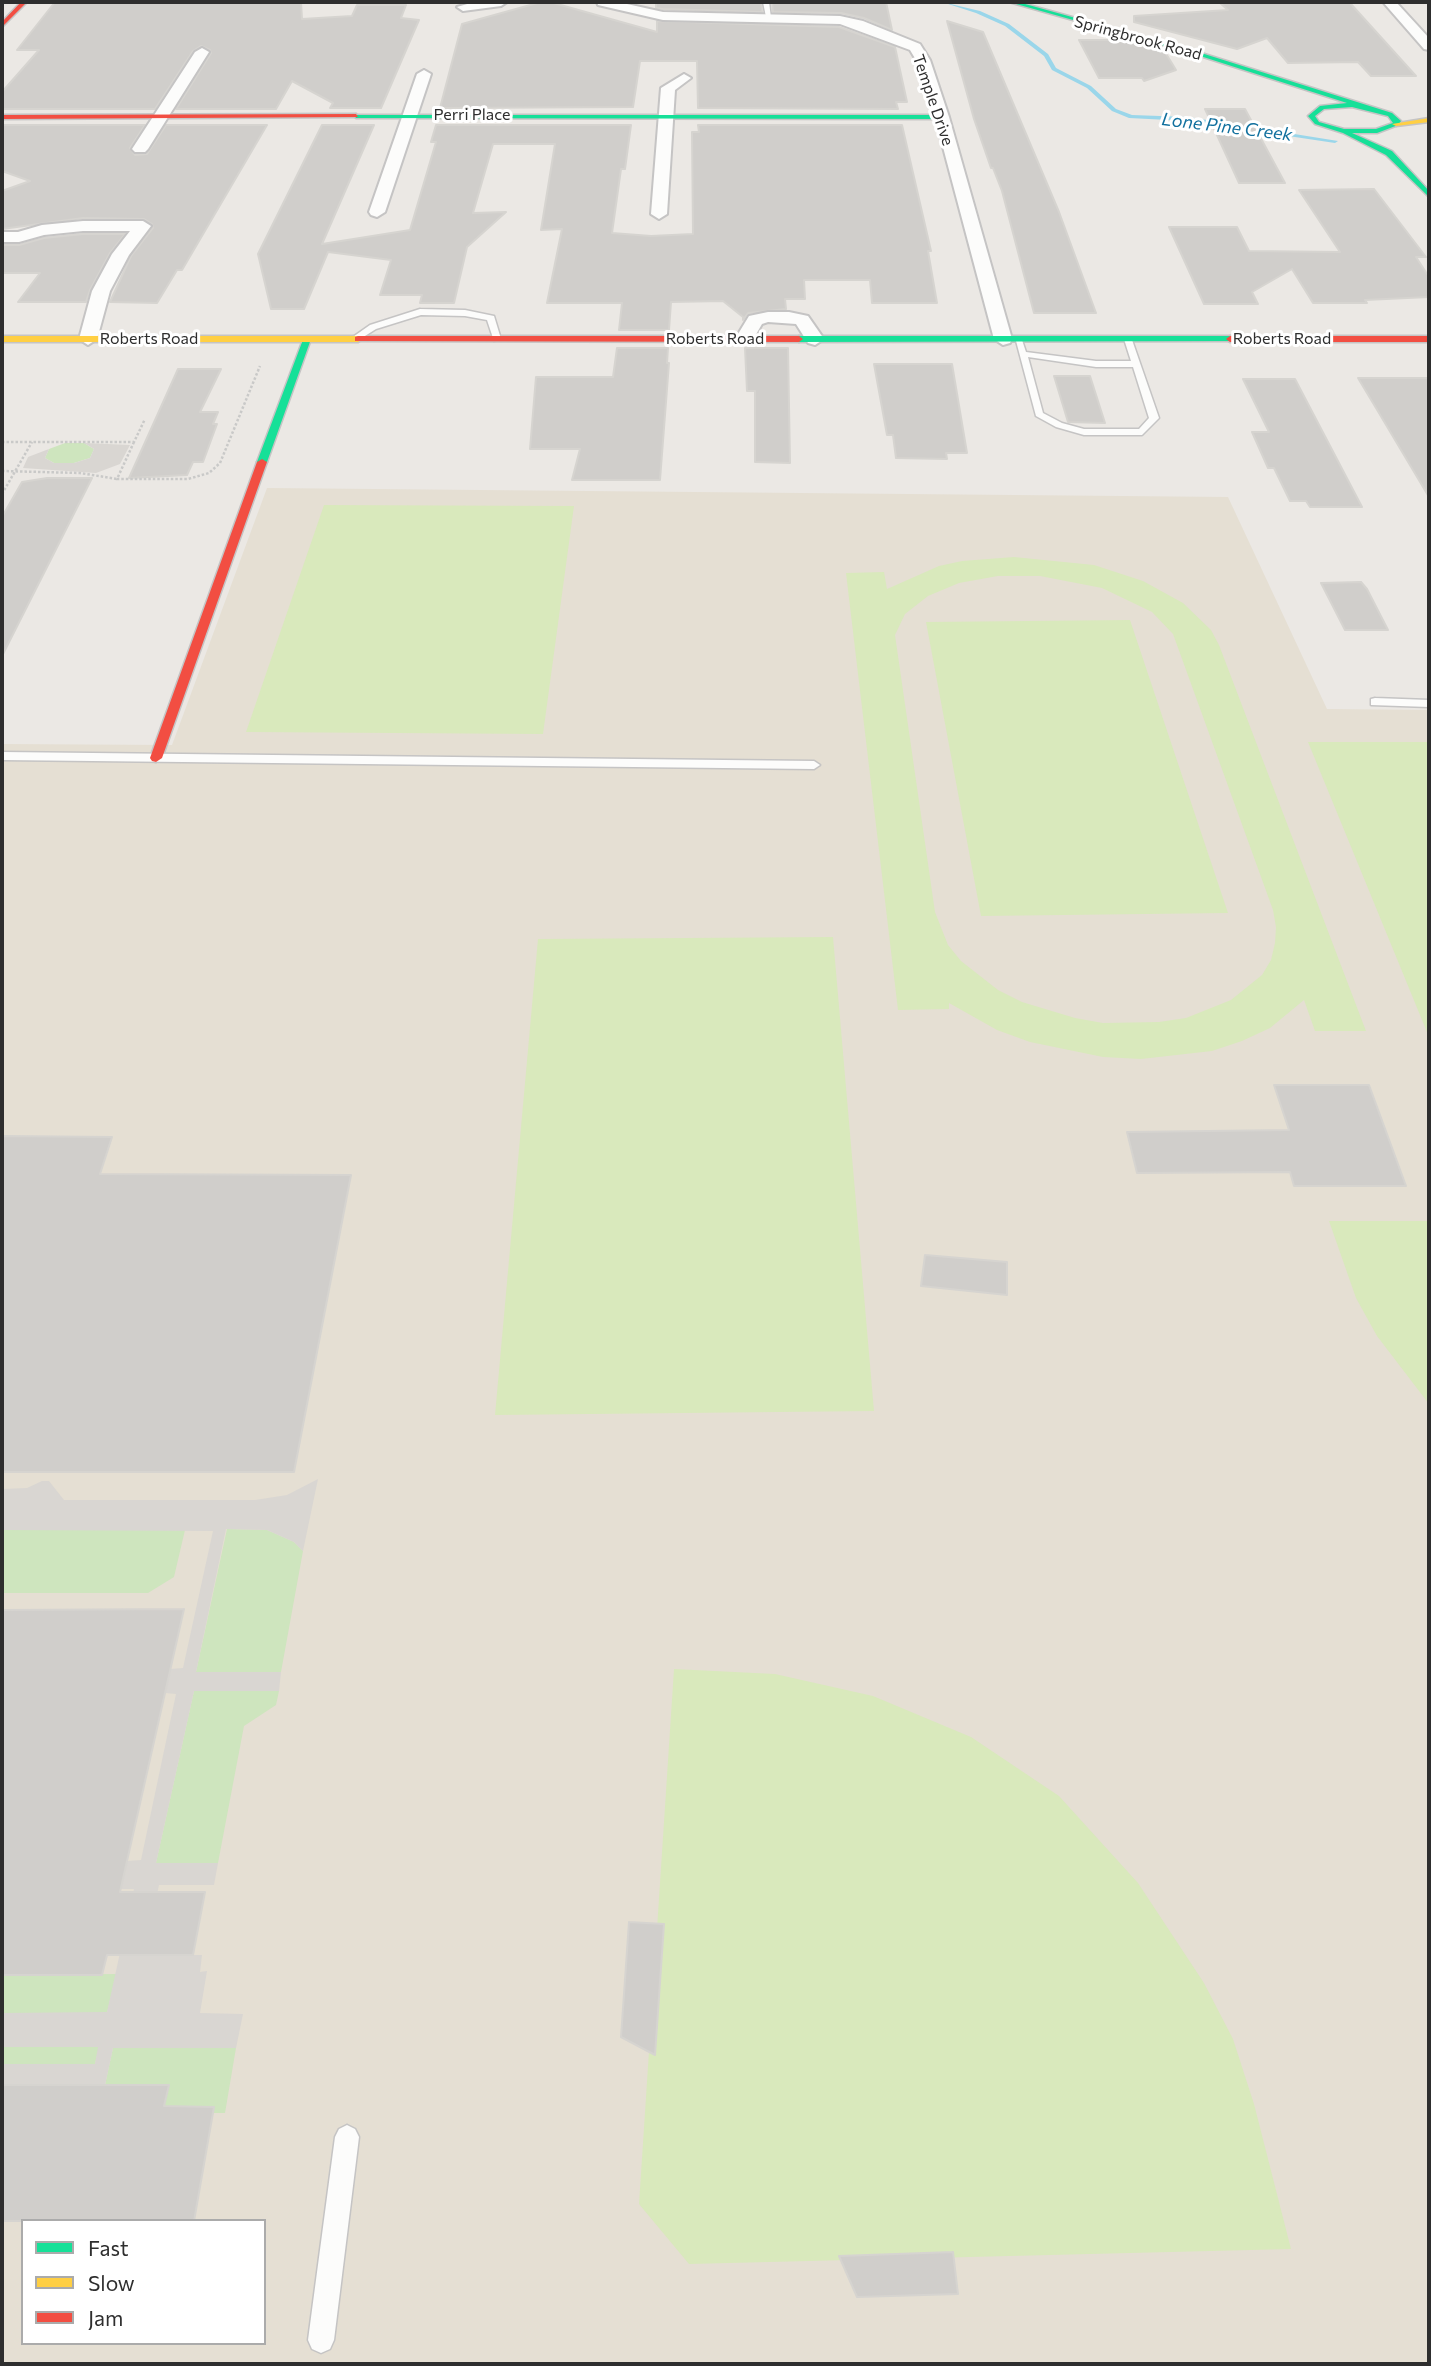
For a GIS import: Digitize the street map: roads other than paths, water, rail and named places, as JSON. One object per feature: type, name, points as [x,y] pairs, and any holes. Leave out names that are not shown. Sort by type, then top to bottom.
[{"type":"street","points":[[2,25],[24,2]]},
{"type":"street","points":[[463,7],[501,2]]},
{"type":"street","name":"Temple Drive","points":[[603,2],[663,16],[840,20],[858,24],[915,47],[923,60],[1015,344]]},
{"type":"street","name":"Springbrook Road","points":[[1012,2],[1196,53],[1363,106]]},
{"type":"street","points":[[1390,2],[1429,46]]},
{"type":"street","points":[[140,149],[202,52]]},
{"type":"street","points":[[377,212],[424,74]]},
{"type":"street","name":"Springbrook Road","points":[[1263,76],[1299,95],[1316,110],[1311,116],[1313,119],[1334,129]]},
{"type":"street","points":[[659,214],[668,88],[684,78]]},
{"type":"street","points":[[1316,110],[1331,106],[1363,106],[1382,111],[1429,115]]},
{"type":"street","points":[[1382,111],[1395,117],[1384,135],[1389,153]]},
{"type":"street","name":"Perri Place","points":[[2,117],[942,117]]},
{"type":"street","points":[[1334,129],[1356,132],[1429,120]]},
{"type":"street","points":[[1334,129],[1389,153],[1423,180],[1429,195]]},
{"type":"street","points":[[10,237],[59,228],[118,224],[143,226],[121,254],[101,291],[88,339]]},
{"type":"street","points":[[744,339],[755,320],[789,317],[802,320],[815,339]]},
{"type":"street","name":"Roberts Road","points":[[2,339],[744,339]]},
{"type":"street","points":[[156,758],[307,339]]},
{"type":"street","name":"Roberts Road","points":[[815,339],[1015,344],[1128,339],[1429,339]]},
{"type":"lane","points":[[766,2],[769,17]]},
{"type":"lane","points":[[355,339],[373,327],[393,319],[420,312],[447,312],[491,318],[497,339]]},
{"type":"lane","points":[[1015,344],[1039,414],[1059,425],[1084,432],[1142,432],[1154,418],[1128,339]]},
{"type":"lane","points":[[1015,344],[1096,364],[1136,364]]},
{"type":"lane","points":[[1376,702],[1429,704]]},
{"type":"lane","points":[[2,756],[814,765]]},
{"type":"lane","points":[[321,2340],[347,2137]]},
{"type":"waterway","name":"Lone Pine Creek","points":[[944,2],[978,12],[1007,25],[1046,55],[1054,69],[1089,87],[1114,110],[1131,117],[1188,119],[1335,141]]}]
